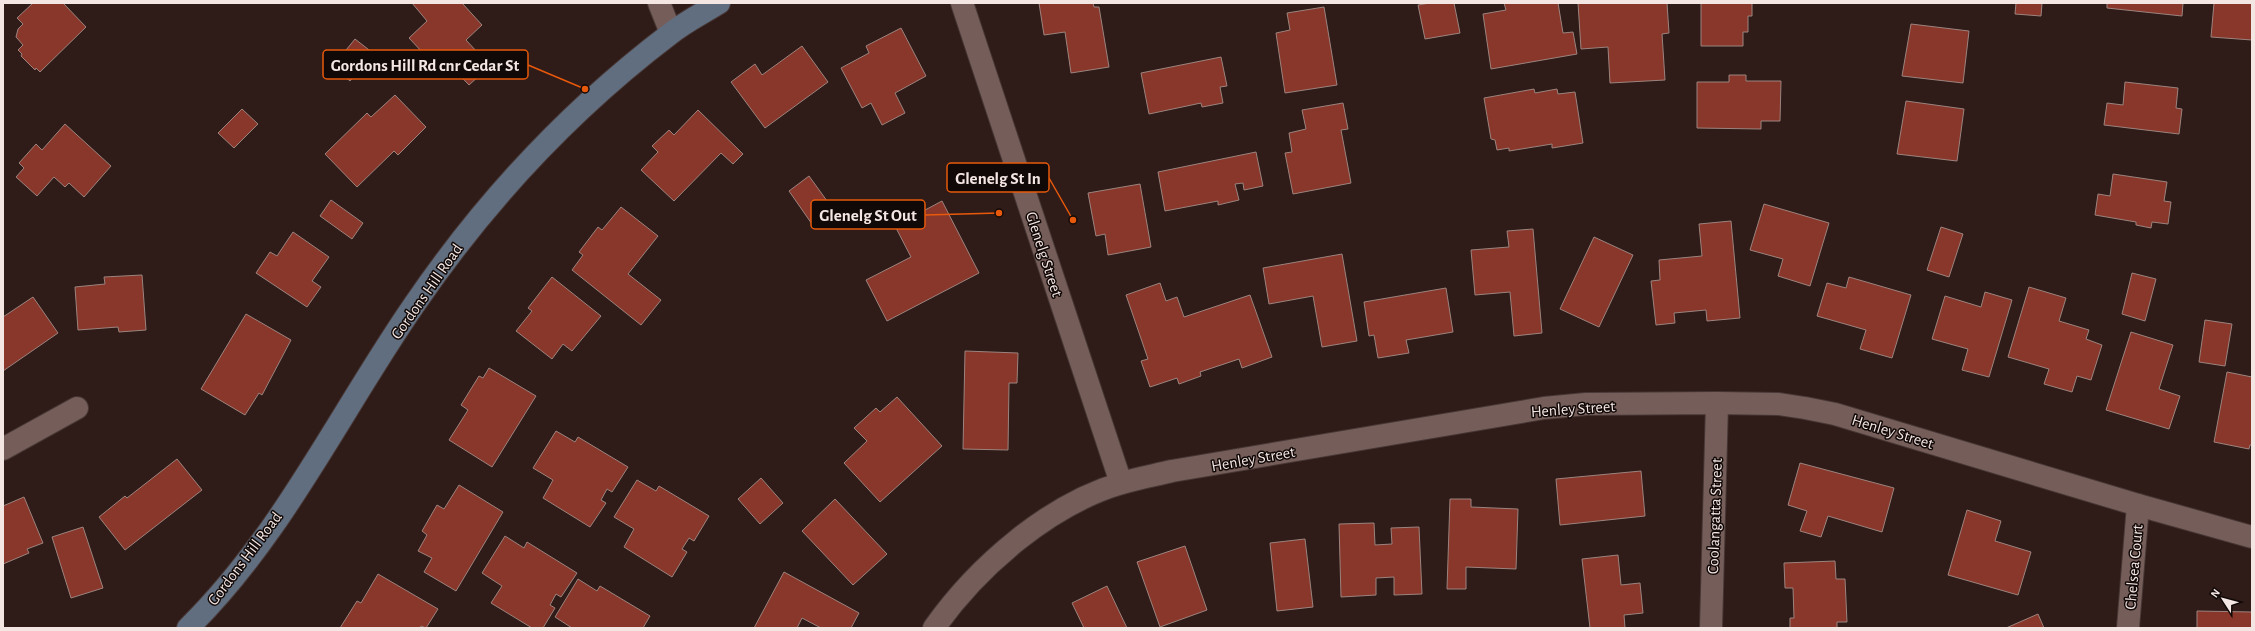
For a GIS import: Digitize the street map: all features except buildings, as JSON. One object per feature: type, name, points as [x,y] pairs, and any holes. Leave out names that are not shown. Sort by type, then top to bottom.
[{"type":"main road","name":"Gordons Hill Road","points":[[188,628],[235,576],[274,521],[414,305],[492,202],[534,154],[580,108],[671,33],[719,3]]},
{"type":"street","points":[[659,3],[671,33]]},
{"type":"street","name":"Glenelg Street","points":[[962,3],[1121,483]]},
{"type":"street","name":"Coolangatta Street","points":[[1712,628],[1718,403]]},
{"type":"street","name":"Henley Street","points":[[934,628],[958,596],[978,574],[1007,549],[1047,520],[1081,500],[1121,483],[1172,471],[1544,408],[1586,404],[1779,404],[1835,414],[2138,505],[2252,537]]},
{"type":"street","points":[[3,449],[77,408]]},
{"type":"street","name":"Chelsea Court","points":[[2128,628],[2138,505]]},
{"type":"place","name":"Gordons Hill Rd cnr Cedar St","points":[[585,89]]},
{"type":"place","name":"Glenelg St Out","points":[[999,213]]},
{"type":"place","name":"Glenelg St In","points":[[1073,220]]}]
